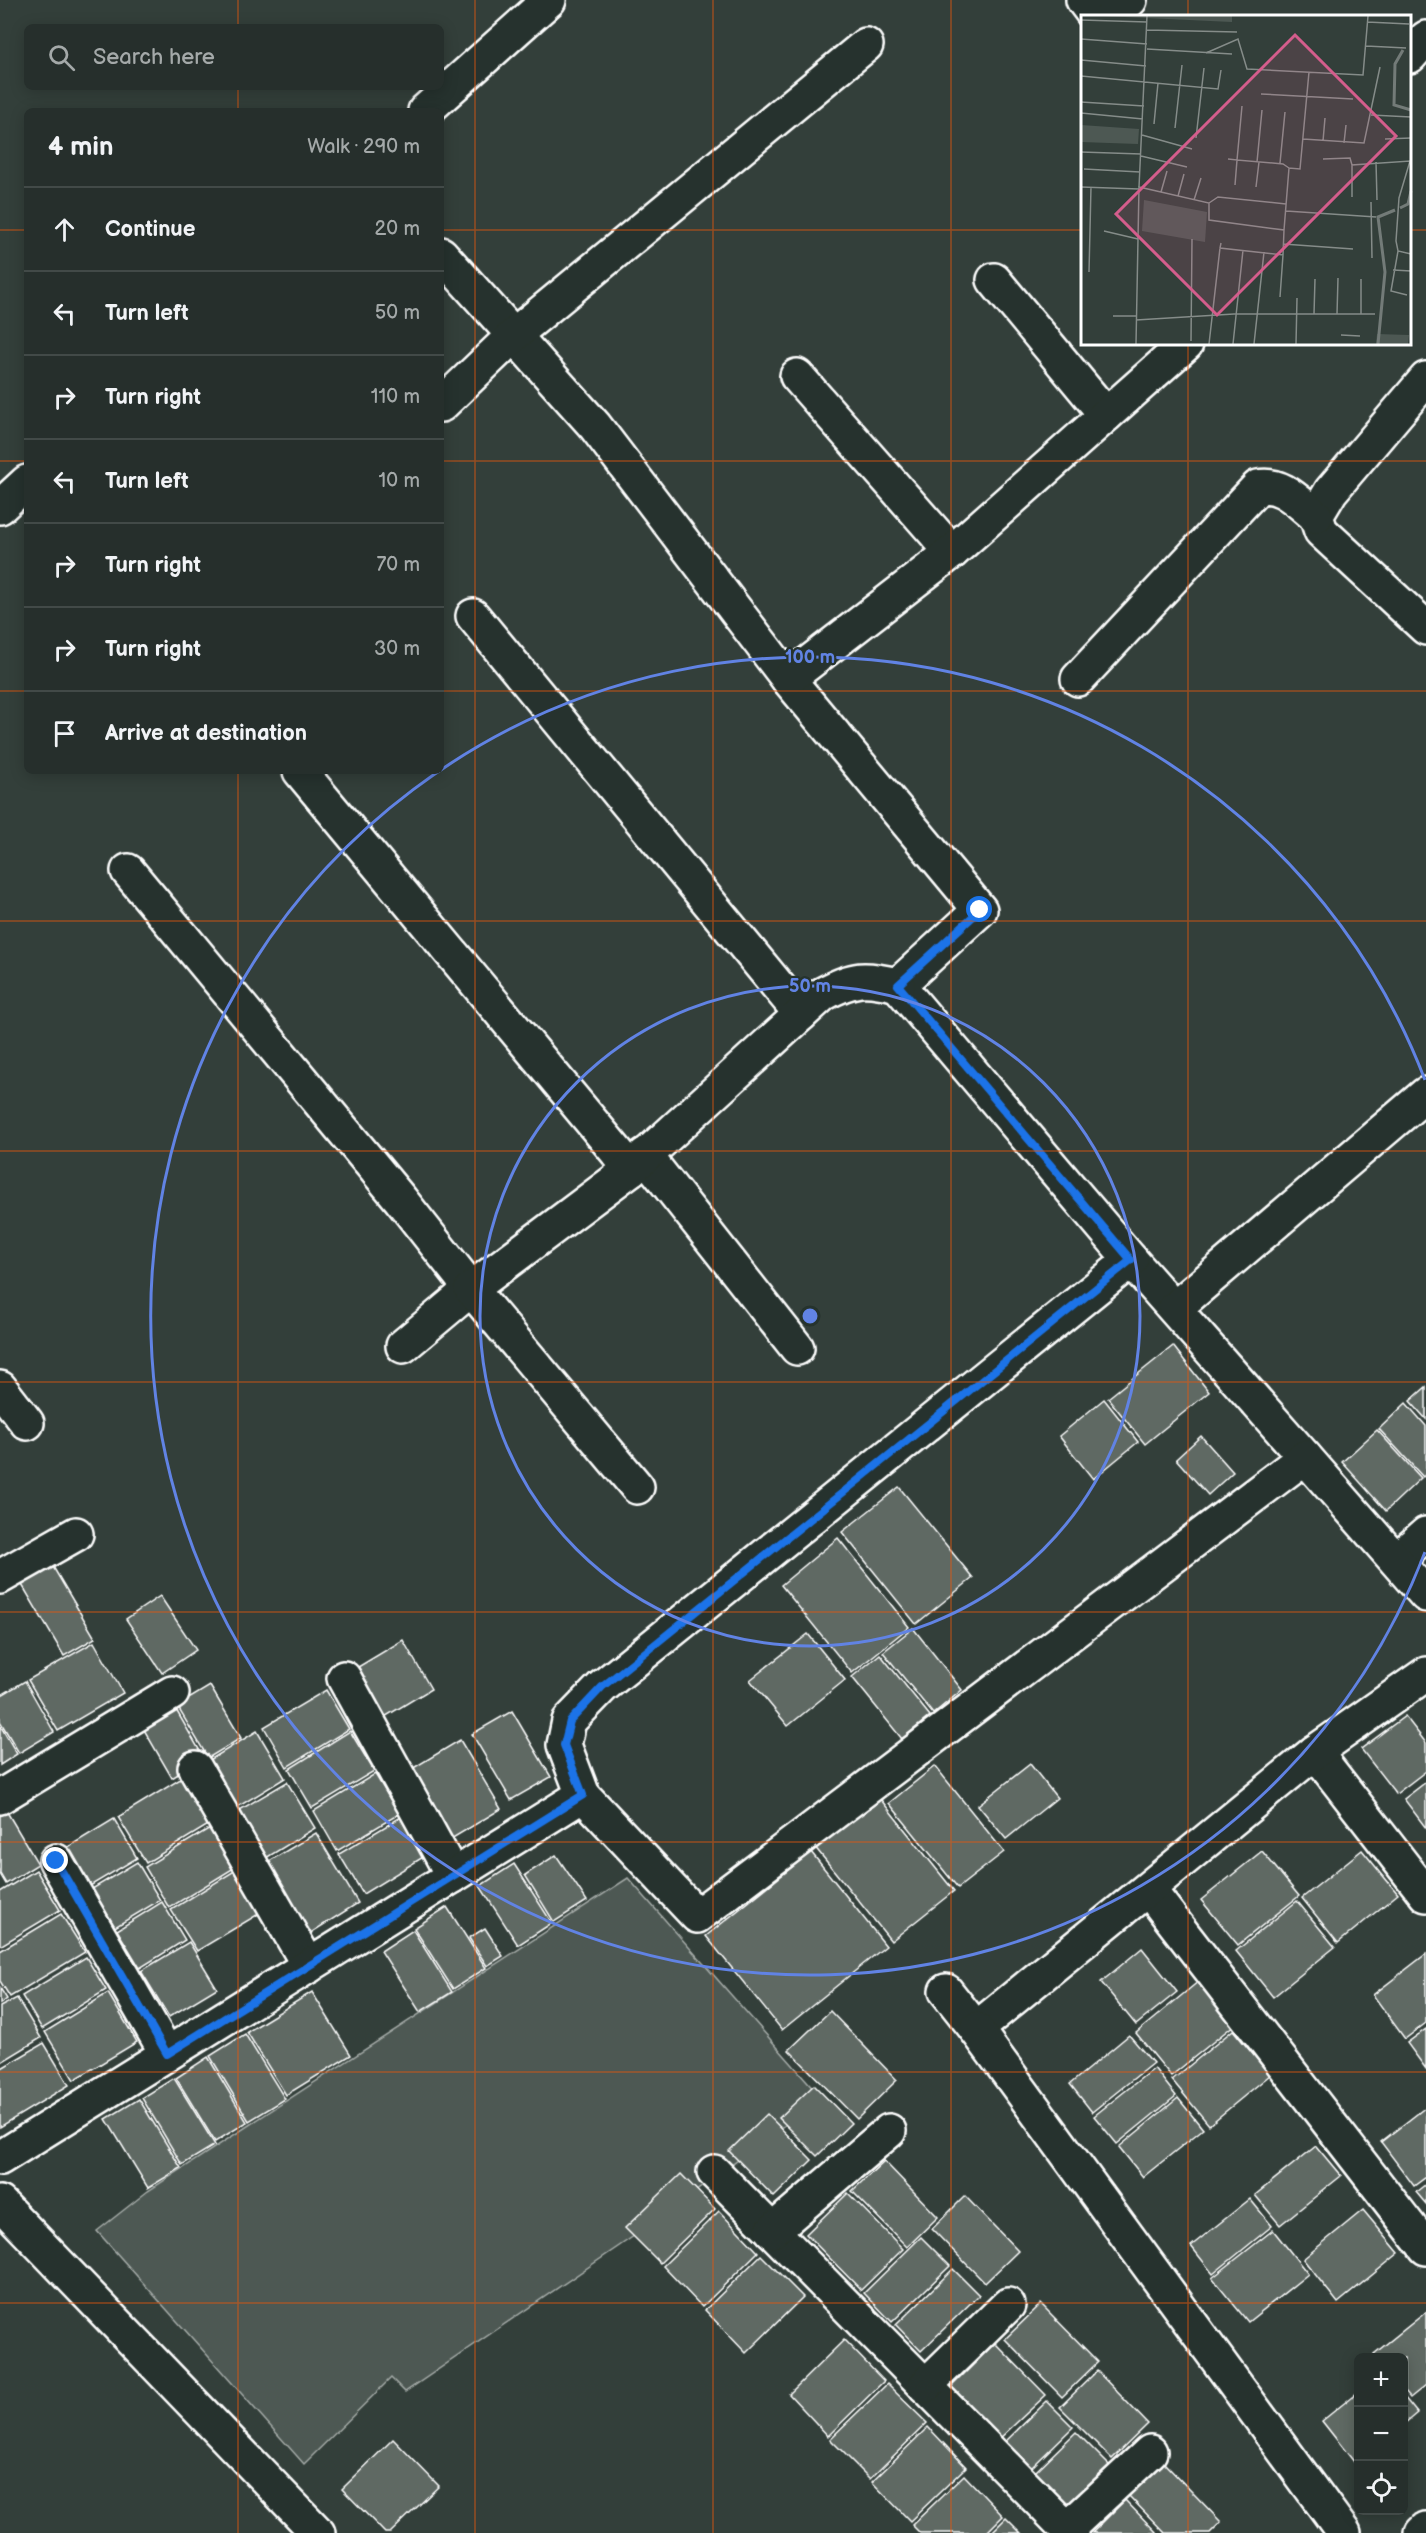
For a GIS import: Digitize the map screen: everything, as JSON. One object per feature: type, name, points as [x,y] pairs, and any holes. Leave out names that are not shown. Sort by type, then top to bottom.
[{"type":"street","points":[[428,108],[549,0]]},
{"type":"street","points":[[1083,0],[1094,15]]},
{"type":"street","points":[[1113,15],[1130,0]]},
{"type":"street","points":[[1411,55],[1426,38]]},
{"type":"street","points":[[444,402],[514,335],[866,45]]},
{"type":"street","points":[[444,257],[595,426],[788,679],[980,910],[898,985]]},
{"type":"street","points":[[994,280],[1106,415]]},
{"type":"street","points":[[788,679],[952,552],[1185,345]]},
{"type":"street","points":[[797,376],[952,552]]},
{"type":"street","points":[[1316,516],[1331,490],[1426,379]]},
{"type":"street","points":[[0,507],[24,485]]},
{"type":"street","points":[[1078,679],[1258,487],[1268,485],[1282,490],[1316,516],[1321,531],[1426,628]]},
{"type":"street","points":[[473,616],[801,1014]]},
{"type":"street","points":[[303,774],[797,1348]]},
{"type":"street","points":[[128,871],[401,1200],[471,1289],[637,1487]]},
{"type":"street","points":[[403,1346],[471,1289],[638,1162],[823,994],[844,983],[869,978],[898,985],[1131,1260],[1426,1594]]},
{"type":"street","points":[[1175,1308],[1426,1094]]},
{"type":"street","points":[[1131,1260],[602,1687],[570,1721],[564,1745],[583,1795],[697,1916],[1305,1457]]},
{"type":"street","points":[[0,1388],[27,1423]]},
{"type":"street","points":[[0,1577],[76,1534]]},
{"type":"street","points":[[1396,1560],[1426,1534]]},
{"type":"street","points":[[975,2029],[1149,1890],[1316,1752],[1426,1674]]},
{"type":"street","points":[[344,1678],[453,1876]]},
{"type":"street","points":[[0,1797],[172,1693]]},
{"type":"street","points":[[1316,1752],[1426,1895]]},
{"type":"street","points":[[195,1768],[309,1966]]},
{"type":"street","points":[[0,2158],[583,1795]]},
{"type":"street","points":[[56,1861],[167,2054]]},
{"type":"street","points":[[1149,1890],[1426,2248]]},
{"type":"street","points":[[945,1991],[1344,2533]]},
{"type":"street","points":[[772,2231],[889,2131]]},
{"type":"street","points":[[714,2172],[1069,2531],[1150,2452]]},
{"type":"street","points":[[0,2203],[318,2533]]},
{"type":"street","points":[[925,2386],[1008,2305]]},
{"type":"street","points":[[1422,2533],[1426,2529]]},
{"type":"shaded area","points":[[628,1878],[822,2098],[653,2223],[405,2392],[391,2378],[304,2464],[97,2231],[148,2191]]},
{"type":"building","points":[[1173,1346],[1209,1392],[1145,1444],[1108,1398]]},
{"type":"building","points":[[1426,1387],[1426,1419],[1410,1401]]},
{"type":"building","points":[[1104,1399],[1138,1442],[1093,1479],[1059,1436]]},
{"type":"building","points":[[1406,1403],[1426,1426],[1426,1474],[1423,1477],[1379,1429]]},
{"type":"building","points":[[1377,1430],[1421,1478],[1386,1511],[1342,1462]]},
{"type":"building","points":[[1201,1436],[1233,1472],[1208,1495],[1176,1459]]},
{"type":"building","points":[[899,1487],[973,1578],[916,1624],[842,1532]]},
{"type":"building","points":[[838,1538],[909,1627],[852,1673],[781,1585]]},
{"type":"building","points":[[49,1560],[95,1638],[64,1656],[18,1578]]},
{"type":"building","points":[[160,1596],[196,1650],[162,1673],[126,1619]]},
{"type":"building","points":[[913,1628],[962,1690],[933,1714],[883,1652]]},
{"type":"building","points":[[808,1634],[845,1680],[788,1726],[750,1680]]},
{"type":"building","points":[[403,1640],[431,1689],[383,1718],[353,1670]]},
{"type":"building","points":[[94,1642],[123,1693],[58,1731],[28,1680]]},
{"type":"building","points":[[880,1654],[930,1716],[902,1739],[852,1677]]},
{"type":"building","points":[[25,1681],[54,1732],[19,1753],[0,1721],[0,1696]]},
{"type":"building","points":[[210,1686],[241,1738],[208,1758],[177,1706]]},
{"type":"building","points":[[326,1690],[349,1729],[287,1767],[264,1727]]},
{"type":"building","points":[[175,1708],[204,1758],[172,1778],[143,1728]]},
{"type":"building","points":[[512,1711],[551,1777],[511,1800],[472,1734]]},
{"type":"building","points":[[1405,1716],[1426,1743],[1426,1771],[1396,1794],[1361,1749]]},
{"type":"building","points":[[0,1725],[17,1754],[0,1765]]},
{"type":"building","points":[[257,1731],[285,1778],[236,1808],[208,1761]]},
{"type":"building","points":[[350,1731],[374,1771],[312,1808],[289,1769]]},
{"type":"building","points":[[460,1740],[501,1809],[451,1839],[410,1770]]},
{"type":"building","points":[[1030,1764],[1057,1798],[1006,1839],[978,1805]]},
{"type":"building","points":[[935,1766],[1004,1852],[958,1888],[889,1803]]},
{"type":"building","points":[[375,1774],[399,1814],[337,1851],[314,1811]]},
{"type":"building","points":[[182,1778],[210,1824],[146,1863],[118,1817]]},
{"type":"building","points":[[287,1782],[315,1828],[266,1858],[238,1811]]},
{"type":"building","points":[[1426,1782],[1426,1828],[1404,1799]]},
{"type":"building","points":[[873,1790],[954,1891],[891,1941],[810,1841]]},
{"type":"building","points":[[7,1812],[38,1864],[6,1884],[0,1874],[0,1816]]},
{"type":"building","points":[[401,1817],[425,1856],[363,1894],[339,1854]]},
{"type":"building","points":[[114,1819],[137,1858],[90,1886],[68,1847]]},
{"type":"building","points":[[210,1828],[234,1868],[169,1908],[145,1867]]},
{"type":"building","points":[[316,1833],[358,1903],[309,1934],[266,1863]]},
{"type":"building","points":[[1362,1850],[1398,1894],[1338,1943],[1302,1898]]},
{"type":"building","points":[[1262,1851],[1299,1896],[1238,1945],[1201,1900]]},
{"type":"building","points":[[811,1852],[886,1946],[782,2030],[706,1936]]},
{"type":"building","points":[[556,1855],[587,1901],[554,1922],[525,1875]]},
{"type":"building","points":[[137,1862],[160,1900],[115,1927],[92,1889]]},
{"type":"building","points":[[514,1864],[552,1923],[518,1945],[480,1886]]},
{"type":"building","points":[[36,1870],[60,1910],[0,1946],[0,1892]]},
{"type":"building","points":[[236,1870],[262,1912],[197,1951],[171,1910]]},
{"type":"building","points":[[1297,1901],[1335,1947],[1273,1997],[1236,1951]]},
{"type":"building","points":[[162,1902],[185,1940],[140,1968],[117,1930]]},
{"type":"building","points":[[447,1907],[486,1968],[453,1989],[414,1928]]},
{"type":"building","points":[[61,1914],[85,1952],[10,1997],[0,1981],[0,1951]]},
{"type":"building","points":[[485,1928],[503,1956],[487,1966],[469,1938]]},
{"type":"building","points":[[413,1930],[452,1992],[420,2012],[381,1951]]},
{"type":"building","points":[[189,1942],[217,1988],[169,2017],[141,1971]]},
{"type":"building","points":[[1142,1948],[1177,1992],[1136,2025],[1101,1982]]},
{"type":"building","points":[[1426,1954],[1426,2023],[1405,2039],[1373,1995]]},
{"type":"building","points":[[86,1957],[106,1990],[42,2029],[22,1996]]},
{"type":"building","points":[[1199,1981],[1234,2025],[1171,2076],[1136,2033]]},
{"type":"building","points":[[0,1988],[7,1999],[0,2004]]},
{"type":"building","points":[[312,1992],[351,2055],[286,2095],[247,2032]]},
{"type":"building","points":[[108,1993],[137,2042],[74,2080],[45,2032]]},
{"type":"building","points":[[17,1998],[41,2038],[0,2063],[0,2007]]},
{"type":"building","points":[[830,2011],[897,2080],[857,2119],[789,2050]]},
{"type":"building","points":[[1426,2029],[1426,2069],[1407,2043]]},
{"type":"building","points":[[1233,2030],[1270,2075],[1209,2125],[1172,2080]]},
{"type":"building","points":[[245,2034],[285,2099],[249,2121],[210,2056]]},
{"type":"building","points":[[1129,2035],[1153,2063],[1092,2112],[1070,2084]]},
{"type":"building","points":[[44,2043],[69,2085],[0,2127],[0,2069]]},
{"type":"building","points":[[208,2057],[247,2122],[215,2142],[176,2078]]},
{"type":"building","points":[[1154,2068],[1176,2096],[1117,2144],[1094,2116]]},
{"type":"building","points":[[174,2078],[215,2145],[182,2165],[142,2098]]},
{"type":"building","points":[[814,2085],[851,2123],[817,2156],[779,2118]]},
{"type":"building","points":[[1178,2098],[1203,2129],[1143,2177],[1119,2147]]},
{"type":"building","points":[[139,2099],[181,2168],[148,2188],[106,2119]]},
{"type":"building","points":[[1426,2107],[1426,2177],[1414,2186],[1381,2142]]},
{"type":"building","points":[[767,2114],[812,2160],[774,2197],[729,2151]]},
{"type":"building","points":[[1316,2146],[1341,2176],[1280,2225],[1255,2195]]},
{"type":"building","points":[[884,2161],[938,2217],[907,2247],[852,2191]]},
{"type":"building","points":[[681,2174],[715,2209],[660,2263],[625,2228]]},
{"type":"building","points":[[1426,2184],[1426,2204],[1416,2192]]},
{"type":"building","points":[[848,2193],[903,2249],[861,2290],[806,2234]]},
{"type":"building","points":[[965,2196],[1018,2251],[985,2283],[932,2229]]},
{"type":"building","points":[[1250,2199],[1272,2226],[1213,2274],[1191,2246]]},
{"type":"building","points":[[1363,2210],[1399,2253],[1338,2303],[1303,2259]]},
{"type":"building","points":[[719,2211],[758,2252],[702,2307],[663,2266]]},
{"type":"building","points":[[1273,2230],[1308,2274],[1248,2322],[1212,2278]]},
{"type":"building","points":[[921,2237],[950,2266],[892,2322],[864,2293]]},
{"type":"building","points":[[761,2255],[803,2297],[746,2353],[705,2310]]},
{"type":"building","points":[[953,2269],[979,2295],[921,2351],[896,2325]]},
{"type":"building","points":[[1041,2304],[1098,2362],[1062,2397],[1005,2339]]},
{"type":"building","points":[[1426,2312],[1426,2385],[1410,2398],[1408,2396],[1408,2353],[1375,2353]]},
{"type":"building","points":[[844,2340],[884,2381],[828,2436],[789,2394]]},
{"type":"building","points":[[995,2343],[1046,2395],[997,2441],[948,2390]]},
{"type":"building","points":[[1097,2371],[1148,2424],[1112,2459],[1060,2407]]},
{"type":"building","points":[[887,2384],[927,2423],[870,2479],[830,2439]]},
{"type":"building","points":[[1354,2395],[1354,2462],[1322,2421]]},
{"type":"building","points":[[1047,2401],[1073,2427],[1029,2470],[1004,2443]]},
{"type":"building","points":[[1408,2402],[1417,2413],[1408,2421]]},
{"type":"building","points":[[928,2427],[966,2467],[910,2521],[872,2482]]},
{"type":"building","points":[[1076,2432],[1110,2466],[1067,2508],[1034,2473]]},
{"type":"building","points":[[393,2439],[439,2486],[390,2533],[385,2533],[342,2489]]},
{"type":"building","points":[[1164,2463],[1221,2522],[1210,2533],[1165,2533],[1129,2496]]},
{"type":"building","points":[[964,2475],[1003,2516],[986,2533],[920,2533],[912,2525]]},
{"type":"building","points":[[1125,2500],[1157,2533],[1092,2533]]},
{"type":"building","points":[[1006,2518],[1021,2533],[991,2533]]},
{"type":"route","points":[[56,1861],[167,2054],[583,1795],[564,1745],[570,1721],[602,1687],[1131,1260],[898,985],[980,910]]}]
